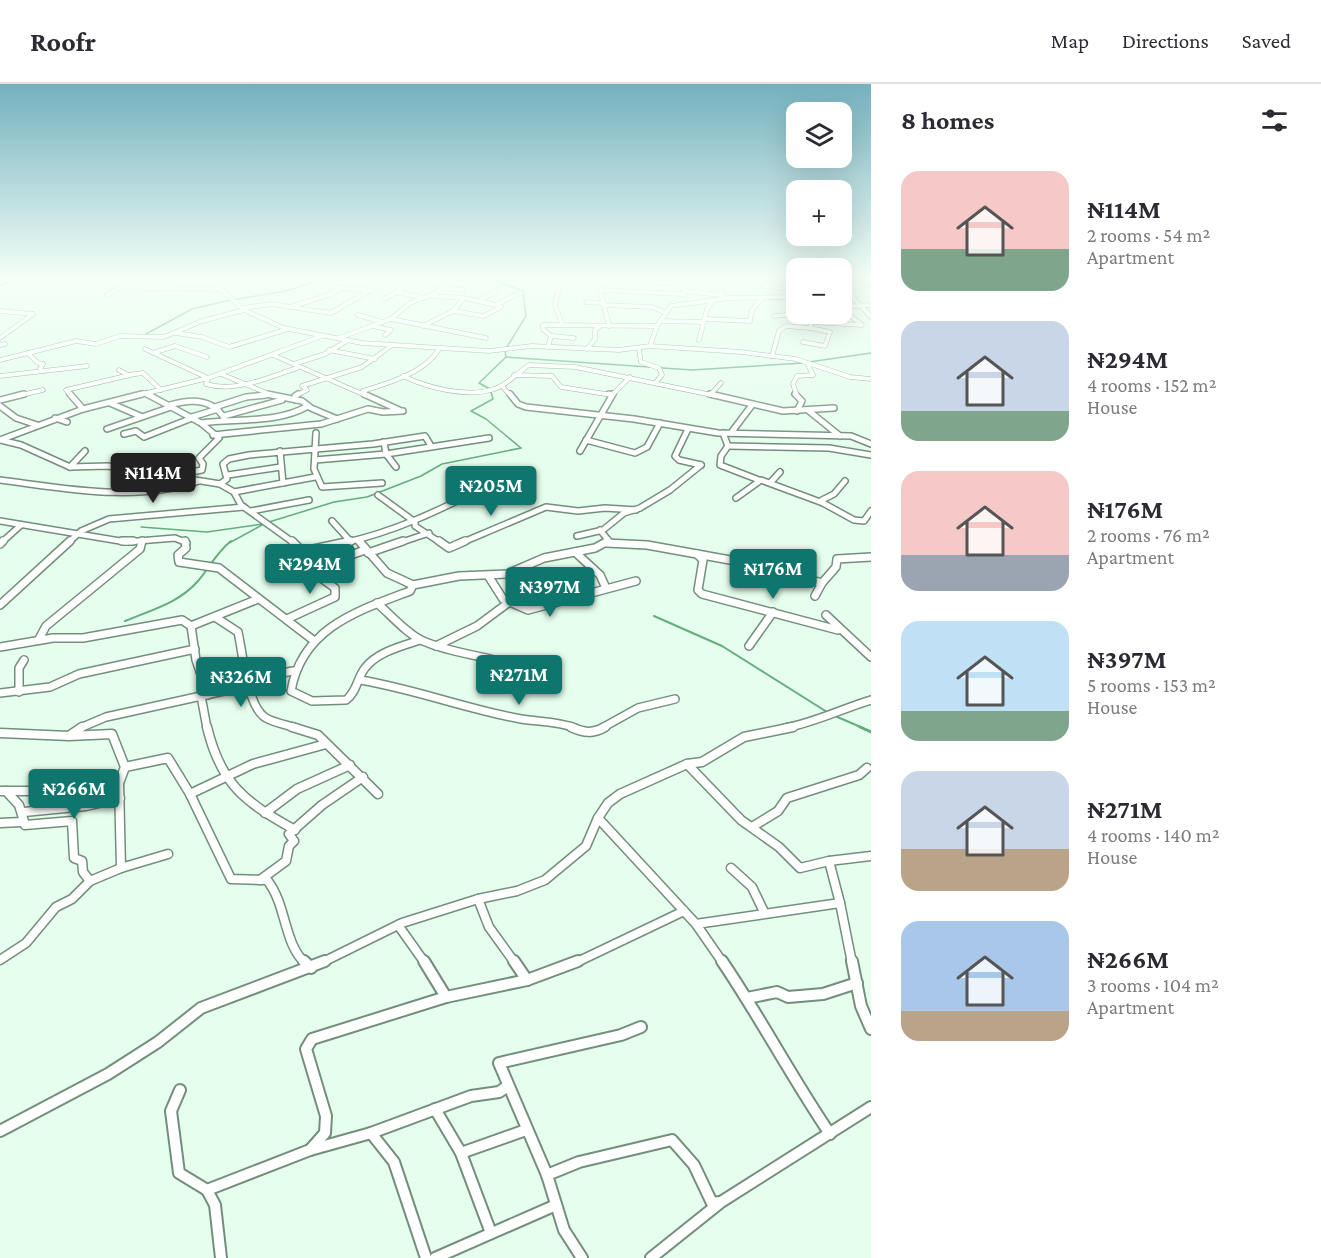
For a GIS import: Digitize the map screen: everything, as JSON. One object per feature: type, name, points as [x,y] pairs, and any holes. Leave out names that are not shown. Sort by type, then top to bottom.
[{"type":"street","points":[[0,360],[76,340],[100,343],[120,336],[159,338],[173,334]]},
{"type":"street","points":[[180,334],[229,347],[272,334]]},
{"type":"street","points":[[311,334],[391,346],[489,351],[548,347],[628,350],[667,348]]},
{"type":"street","points":[[339,338],[351,334]]},
{"type":"street","points":[[464,334],[486,338]]},
{"type":"street","points":[[587,349],[595,339],[595,334]]},
{"type":"street","points":[[650,346],[654,334]]},
{"type":"street","points":[[699,340],[701,334]]},
{"type":"street","points":[[772,356],[780,334]]},
{"type":"street","points":[[803,342],[825,346],[830,334]]},
{"type":"street","points":[[0,440],[82,409],[221,374],[322,336]]},
{"type":"street","points":[[548,347],[551,336],[574,338]]},
{"type":"street","points":[[208,378],[206,384],[211,387],[244,385],[295,366],[348,340]]},
{"type":"street","points":[[153,353],[175,346],[207,357]]},
{"type":"street","points":[[296,400],[295,396],[307,390],[302,386],[375,359],[391,346]]},
{"type":"street","points":[[628,350],[650,346],[772,356],[807,363],[850,377],[871,380]]},
{"type":"street","points":[[145,349],[208,378]]},
{"type":"street","points":[[363,392],[403,376],[435,358],[439,349]]},
{"type":"street","points":[[329,350],[360,354],[375,359]]},
{"type":"street","points":[[639,350],[642,362],[659,368],[662,375],[656,382]]},
{"type":"street","points":[[28,353],[38,363],[43,364],[40,369]]},
{"type":"street","points":[[213,435],[237,435],[339,419],[368,409],[383,412],[405,411],[363,392],[323,379],[273,355]]},
{"type":"street","points":[[797,411],[802,401],[794,393],[793,384],[797,376],[813,375],[807,363]]},
{"type":"street","points":[[403,376],[429,388],[458,391],[502,386],[529,365],[575,367],[656,382],[752,405],[797,411],[834,408]]},
{"type":"street","points":[[0,376],[40,369],[74,369],[87,366]]},
{"type":"street","points":[[554,377],[558,373],[557,368]]},
{"type":"street","points":[[119,370],[130,375]]},
{"type":"street","points":[[82,409],[66,390],[143,373],[161,390]]},
{"type":"street","points":[[221,374],[268,395],[296,400],[339,419]]},
{"type":"street","points":[[514,375],[554,377]]},
{"type":"street","points":[[554,377],[557,379],[557,385],[561,387],[612,395]]},
{"type":"street","points":[[580,451],[612,395],[630,377]]},
{"type":"street","points":[[710,395],[721,383]]},
{"type":"street","points":[[502,386],[522,406],[723,433],[857,437],[869,443],[871,450]]},
{"type":"street","points":[[0,400],[43,390]]},
{"type":"street","points":[[144,393],[201,423],[219,438],[199,458],[202,470],[174,475]]},
{"type":"street","points":[[124,434],[136,431],[144,437],[246,397],[268,395]]},
{"type":"street","points":[[201,423],[284,399]]},
{"type":"street","points":[[107,429],[170,406],[198,401],[216,408],[224,417],[268,417],[302,410],[308,405]]},
{"type":"street","points":[[109,403],[140,416]]},
{"type":"street","points":[[731,433],[752,405]]},
{"type":"street","points":[[0,406],[16,418],[37,425]]},
{"type":"street","points":[[808,411],[840,436]]},
{"type":"street","points":[[55,418],[67,422]]},
{"type":"street","points":[[586,440],[635,453],[647,447],[660,423]]},
{"type":"street","points":[[577,536],[600,530],[624,513],[636,510],[670,490],[701,465],[675,458],[688,429]]},
{"type":"street","points":[[316,433],[313,448],[315,477],[322,487],[382,483]]},
{"type":"street","points":[[723,433],[728,446]]},
{"type":"street","points":[[228,475],[223,464],[229,459],[280,451],[425,436],[431,446]]},
{"type":"street","points":[[315,460],[386,454],[489,438]]},
{"type":"street","points":[[0,440],[21,445],[70,467],[108,466],[220,484],[234,492],[244,507]]},
{"type":"street","points":[[384,442],[386,454],[396,467]]},
{"type":"street","points":[[728,446],[829,448],[858,451],[871,455]]},
{"type":"street","points":[[728,446],[720,456],[720,465],[823,503],[854,520],[864,521],[871,511]]},
{"type":"street","points":[[70,467],[85,451]]},
{"type":"street","points":[[280,451],[284,483]]},
{"type":"street","points":[[220,484],[228,475],[281,467]]},
{"type":"street","points":[[304,551],[355,541],[415,522],[500,480],[507,471]]},
{"type":"street","points":[[770,483],[780,472]]},
{"type":"street","points":[[234,492],[315,477]]},
{"type":"street","points":[[0,480],[106,493],[182,487],[200,481]]},
{"type":"street","points":[[736,498],[759,480]]},
{"type":"street","points":[[823,503],[822,500],[834,494],[845,481]]},
{"type":"street","points":[[378,495],[415,522],[416,526],[449,548],[546,507],[570,511],[604,507],[636,510]]},
{"type":"street","points":[[251,510],[309,500]]},
{"type":"street","points":[[0,605],[80,534],[109,519],[244,507],[304,551],[311,570],[335,588],[335,597],[287,619]]},
{"type":"street","points":[[0,521],[126,542],[175,538],[187,542],[186,548],[178,555],[179,562],[219,568],[277,615],[287,619],[313,640]]},
{"type":"street","points":[[332,521],[387,573],[413,585],[459,576],[489,577],[507,574],[544,558],[606,543],[648,545],[752,564],[822,583]]},
{"type":"street","points":[[0,544],[21,525]]},
{"type":"street","points":[[600,530],[609,541],[606,543]]},
{"type":"street","points":[[311,570],[429,533]]},
{"type":"street","points":[[39,639],[46,626],[140,549],[142,542]]},
{"type":"street","points":[[575,552],[600,575],[606,588]]},
{"type":"street","points":[[697,554],[703,560],[698,590],[702,594],[838,630]]},
{"type":"street","points":[[815,596],[822,583],[836,567],[837,559],[871,557]]},
{"type":"street","points":[[489,577],[492,588],[508,603],[519,609],[537,610],[636,580]]},
{"type":"street","points":[[413,585],[410,591],[377,603],[313,640],[293,671],[291,691],[313,702],[342,704],[348,700],[360,680],[361,672],[369,663],[394,649],[420,640]]},
{"type":"street","points":[[191,626],[224,611],[258,600]]},
{"type":"street","points":[[377,603],[420,640],[436,646],[509,662],[527,669],[545,682]]},
{"type":"street","points":[[436,646],[477,626],[508,603]]},
{"type":"street","points":[[749,646],[773,612]]},
{"type":"street","points":[[826,615],[868,650],[871,657]]},
{"type":"street","points":[[215,617],[238,632],[249,679],[248,688],[256,710],[267,719],[318,735],[378,794]]},
{"type":"street","points":[[0,647],[39,639],[82,638],[182,620],[191,626]]},
{"type":"street","points":[[191,626],[189,636],[195,649],[202,683],[209,736],[225,777],[255,807],[295,830]]},
{"type":"street","points":[[0,693],[50,687],[79,674],[195,649]]},
{"type":"street","points":[[19,692],[19,668],[24,660]]},
{"type":"street","points":[[69,736],[87,723],[106,717],[233,689],[249,679],[293,671]]},
{"type":"street","points":[[360,680],[392,685],[520,719],[565,724],[589,732],[596,732],[638,708],[675,699]]},
{"type":"street","points":[[1,1129],[108,1074],[158,1042],[201,1008],[237,991],[267,985],[311,968],[398,925],[478,899],[517,891],[558,872],[586,846],[598,818],[608,803],[620,794],[687,764],[702,762],[744,737],[817,722],[830,713],[871,700]]},
{"type":"street","points":[[0,733],[69,736],[112,734],[125,767],[119,783],[119,852],[122,868]]},
{"type":"street","points":[[190,794],[204,790],[225,777],[254,764],[307,752],[326,744]]},
{"type":"street","points":[[125,767],[168,758],[190,794],[231,879],[238,881],[267,880],[277,890],[297,958],[311,968]]},
{"type":"street","points":[[687,764],[741,820],[779,847],[800,868],[829,861],[871,856]]},
{"type":"street","points":[[266,813],[297,789],[350,765]]},
{"type":"street","points":[[752,827],[778,810],[787,798],[859,775],[867,768]]},
{"type":"street","points":[[260,880],[286,861],[289,846],[294,841],[290,834],[322,805],[363,777]]},
{"type":"street","points":[[3,791],[58,791],[119,783]]},
{"type":"street","points":[[3,791],[18,801],[24,812],[22,822]]},
{"type":"street","points":[[24,812],[86,806],[120,798]]},
{"type":"street","points":[[598,818],[696,924],[747,998],[798,1087],[830,1134]]},
{"type":"street","points":[[0,823],[22,822],[31,826],[72,821],[72,853],[74,858],[82,861],[83,872],[90,881]]},
{"type":"street","points":[[0,960],[26,943],[56,908],[72,899],[90,881],[122,868],[168,854]]},
{"type":"street","points":[[829,861],[861,1006],[871,1029]]},
{"type":"street","points":[[730,868],[742,874],[752,886],[764,912]]},
{"type":"street","points":[[478,899],[489,927],[527,980]]},
{"type":"street","points":[[696,924],[764,912],[840,903]]},
{"type":"street","points":[[310,1150],[325,1133],[326,1116],[306,1049],[312,1039],[328,1032],[446,997],[527,980],[572,964],[684,910]]},
{"type":"street","points":[[398,925],[446,997]]},
{"type":"street","points":[[747,998],[777,992],[788,997],[823,994],[835,988],[857,983]]},
{"type":"street","points":[[582,1258],[564,1230],[546,1175],[498,1062],[577,1046],[641,1027]]},
{"type":"street","points":[[207,1190],[310,1150],[372,1132],[471,1096],[500,1092],[508,1086]]},
{"type":"street","points":[[180,1090],[171,1111],[179,1173],[207,1190],[215,1205],[221,1258]]},
{"type":"street","points":[[651,1258],[720,1202],[871,1107]]},
{"type":"street","points":[[435,1109],[461,1153],[491,1233]]},
{"type":"street","points":[[461,1153],[526,1130]]},
{"type":"street","points":[[372,1132],[394,1162],[426,1258]]},
{"type":"street","points":[[546,1175],[579,1162],[672,1140],[694,1165],[712,1203],[720,1202]]},
{"type":"street","points":[[435,1258],[556,1205]]},
{"type":"waterway","points":[[507,347],[515,334]]},
{"type":"waterway","points":[[505,351],[506,357]]},
{"type":"waterway","points":[[809,362],[871,353]]},
{"type":"waterway","points":[[490,389],[479,383],[506,357]]},
{"type":"waterway","points":[[506,357],[692,370],[803,363]]},
{"type":"waterway","points":[[269,522],[334,502],[367,497],[421,476],[442,464],[521,448],[486,419],[471,411],[493,399],[491,392]]},
{"type":"waterway","points":[[141,527],[207,532],[263,524]]},
{"type":"waterway","points":[[229,543],[262,525]]},
{"type":"waterway","points":[[125,621],[182,595],[198,581],[229,543]]},
{"type":"waterway","points":[[654,616],[722,646],[827,712]]},
{"type":"waterway","points":[[835,716],[863,728]]},
{"type":"waterway","points":[[860,727],[871,732]]}]
